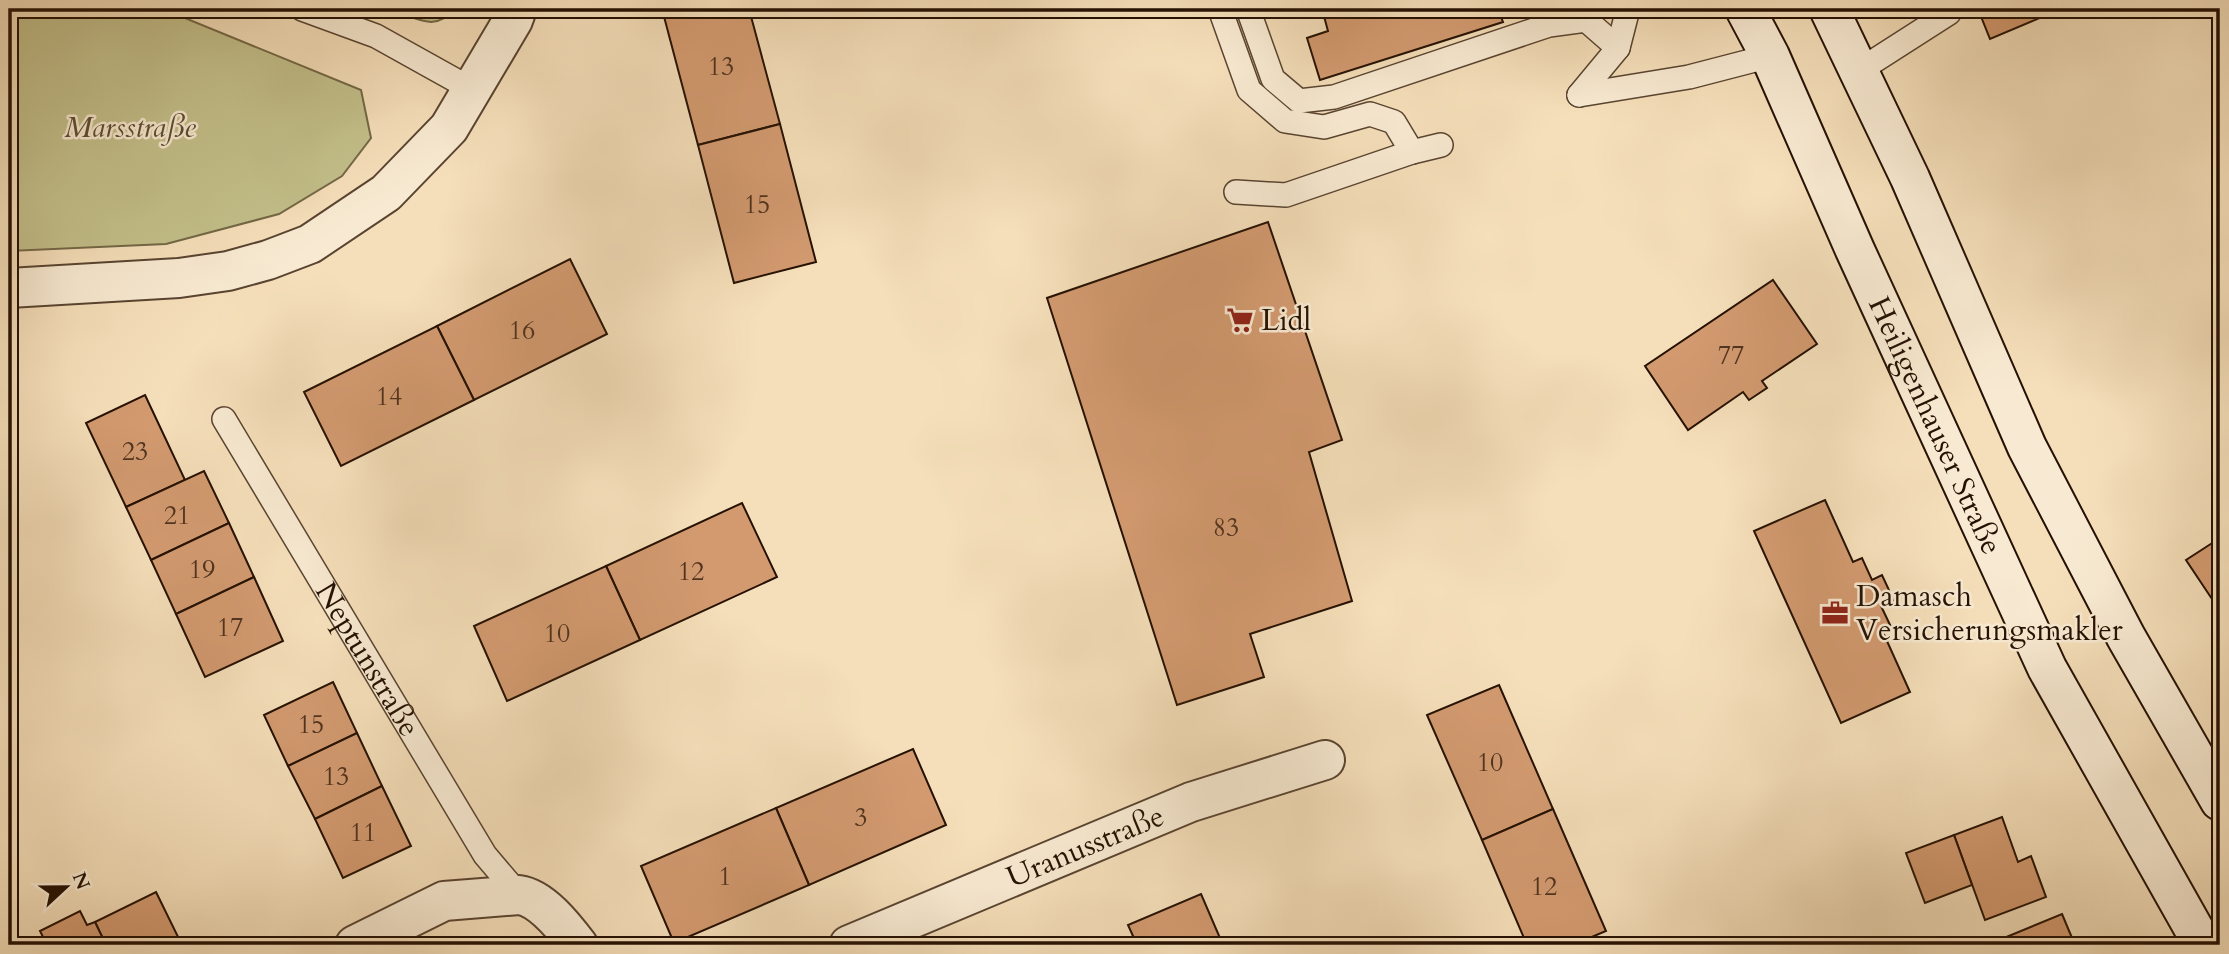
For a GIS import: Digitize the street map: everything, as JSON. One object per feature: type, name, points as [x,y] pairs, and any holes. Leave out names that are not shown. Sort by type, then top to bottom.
[{"type":"main road","points":[[9,288],[179,278],[228,271],[310,244],[386,193],[449,128],[517,9]]},
{"type":"main road","name":"Heiligenhauser Straße","points":[[1745,9],[1770,56],[1855,250],[2047,668],[2203,945]]},
{"type":"main road","points":[[1829,9],[1910,178],[2027,447],[2126,637],[2220,801]]},
{"type":"main road","name":"Uranusstraße","points":[[849,945],[1191,802],[1325,760]]},
{"type":"main road","points":[[355,945],[444,901],[519,895]]},
{"type":"main road","name":"Neptunstraße","points":[[519,895],[528,896],[561,922],[578,945]]},
{"type":"lane","points":[[302,9],[376,36],[473,90]]},
{"type":"lane","points":[[1220,9],[1249,90],[1285,121],[1324,127],[1370,114],[1394,122],[1412,152]]},
{"type":"lane","points":[[1248,9],[1273,79],[1299,101],[1334,97],[1549,25],[1586,20],[1618,48]]},
{"type":"lane","points":[[1628,9],[1618,48],[1579,95],[1689,77],[1770,56]]},
{"type":"lane","points":[[1860,70],[1949,13],[1947,9]]},
{"type":"lane","points":[[1236,192],[1286,195],[1412,152],[1441,145]]},
{"type":"lane","name":"Neptunstraße","points":[[224,419],[485,855],[519,895]]},
{"type":"green space","name":"Marsstraße","points":[[9,9],[163,9],[361,90],[371,138],[342,176],[279,214],[166,244],[9,251]]},
{"type":"green space","points":[[397,9],[457,9],[442,19],[430,22],[400,13]]},
{"type":"building","points":[[662,9],[749,9],[780,124],[698,145]]},
{"type":"building","points":[[1322,9],[1498,9],[1503,22],[1320,80],[1307,38],[1328,31]]},
{"type":"building","points":[[1978,9],[2061,9],[1990,39]]},
{"type":"building","points":[[780,124],[816,262],[734,283],[698,145]]},
{"type":"building","points":[[1268,222],[1342,440],[1309,452],[1352,601],[1250,634],[1264,677],[1177,705],[1047,298]]},
{"type":"building","points":[[570,259],[607,334],[474,400],[437,326]]},
{"type":"building","points":[[1773,280],[1817,344],[1762,381],[1767,388],[1749,400],[1743,392],[1688,430],[1645,366]]},
{"type":"building","points":[[437,326],[474,400],[341,466],[304,392]]},
{"type":"building","points":[[145,395],[185,480],[126,507],[86,423]]},
{"type":"building","points":[[204,471],[229,523],[151,560],[126,507]]},
{"type":"building","points":[[1825,500],[1853,562],[1862,558],[1872,580],[1882,575],[1888,588],[1893,601],[1881,606],[1891,627],[1882,630],[1910,692],[1841,723],[1754,531]]},
{"type":"building","points":[[742,503],[777,577],[640,640],[606,566]]},
{"type":"building","points":[[229,523],[254,577],[176,614],[151,560]]},
{"type":"building","points":[[2220,538],[2220,611],[2186,560]]},
{"type":"building","points":[[606,566],[640,640],[507,701],[474,626]]},
{"type":"building","points":[[254,577],[283,641],[205,677],[176,614]]},
{"type":"building","points":[[333,682],[357,733],[288,766],[264,715]]},
{"type":"building","points":[[1499,685],[1553,809],[1482,840],[1427,715]]},
{"type":"building","points":[[357,733],[382,786],[315,819],[288,766]]},
{"type":"building","points":[[913,749],[946,825],[809,885],[776,808]]},
{"type":"building","points":[[382,786],[411,846],[343,878],[315,819]]},
{"type":"building","points":[[776,808],[809,885],[674,943],[641,866]]},
{"type":"building","points":[[1553,809],[1606,931],[1573,945],[1527,945],[1482,840]]},
{"type":"building","points":[[2002,817],[2018,862],[2031,856],[2046,897],[1985,920],[1954,835]]},
{"type":"building","points":[[1954,835],[1972,885],[1925,903],[1906,853]]},
{"type":"building","points":[[156,892],[182,945],[106,945],[95,922]]},
{"type":"building","points":[[1201,894],[1223,945],[1137,945],[1128,925]]},
{"type":"building","points":[[80,911],[87,925],[95,922],[106,945],[47,945],[40,931]]},
{"type":"building","points":[[2062,914],[2075,945],[1987,945]]},
{"type":"place","name":"Lidl","points":[[1240,320]]},
{"type":"place","name":"Damasch Versicherungsmakler","points":[[1835,613]]}]
